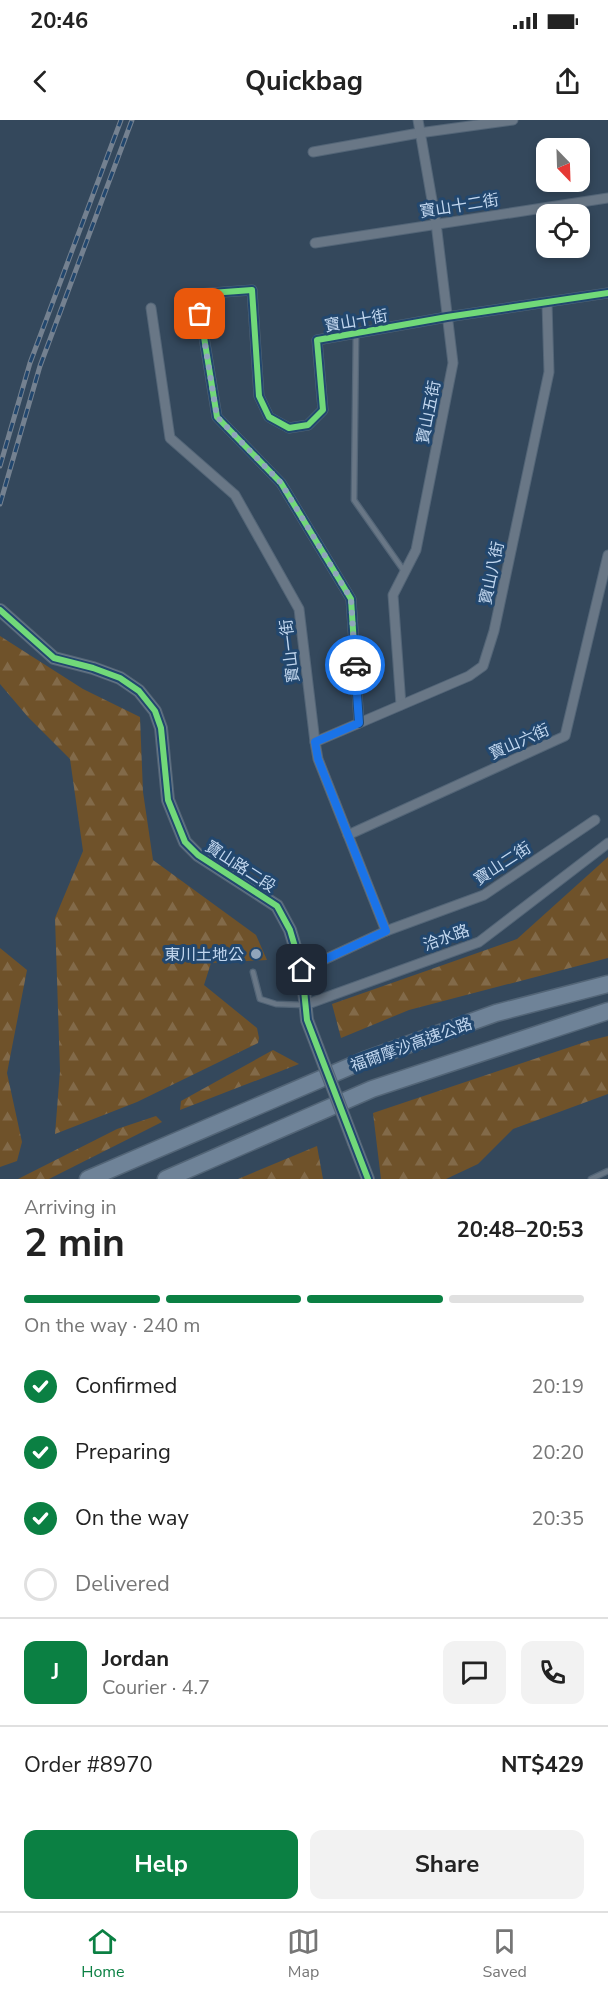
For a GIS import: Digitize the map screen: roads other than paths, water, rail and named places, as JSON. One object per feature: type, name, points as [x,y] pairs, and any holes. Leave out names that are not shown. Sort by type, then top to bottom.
[{"type":"highway","name":"福爾摩沙高速公路","points":[[88,1179],[365,1060],[496,1013],[608,984]]},
{"type":"highway","name":"福爾摩沙高速公路","points":[[166,1179],[372,1089],[608,1011]]},
{"type":"street","name":"寶山五街","points":[[401,705],[393,595],[416,550],[453,363],[436,224],[418,120]]},
{"type":"street","points":[[313,152],[419,133],[513,120]]},
{"type":"street","name":"寶山十二街","points":[[315,243],[608,198]]},
{"type":"street","name":"寶山十街","points":[[359,723],[351,599],[281,483],[217,417],[197,294],[252,290],[259,396],[269,417],[289,428],[308,425],[322,410],[317,340],[447,317],[608,293]]},
{"type":"street","name":"寶山八街","points":[[315,742],[469,676],[483,666],[494,631],[549,372],[547,303]]},
{"type":"street","name":"寶山一街","points":[[151,308],[170,438],[235,495],[299,609],[318,759],[386,931]]},
{"type":"street","name":"寶山六街","points":[[348,835],[565,736],[608,555]]},
{"type":"street","name":"寶山路二段","points":[[0,610],[54,658],[111,675],[139,691],[155,711],[161,728],[168,800],[185,842],[198,855],[277,906],[290,930],[302,970],[306,1020],[368,1179]]},
{"type":"street","name":"寶山二街","points":[[386,931],[484,895],[595,820]]},
{"type":"street","name":"洽水路","points":[[304,1005],[479,942],[608,843]]},
{"type":"street","points":[[302,970],[386,931]]},
{"type":"lane","points":[[356,333],[354,501],[404,571]]},
{"type":"lane","points":[[253,972],[260,999],[276,1004],[304,1005]]},
{"type":"lane","points":[[591,1179],[608,1171]]},
{"type":"railway","points":[[0,466],[30,363],[121,120]]},
{"type":"railway","points":[[0,504],[40,366],[132,120]]},
{"type":"place","name":"東川土地公","points":[[256,954]]}]
